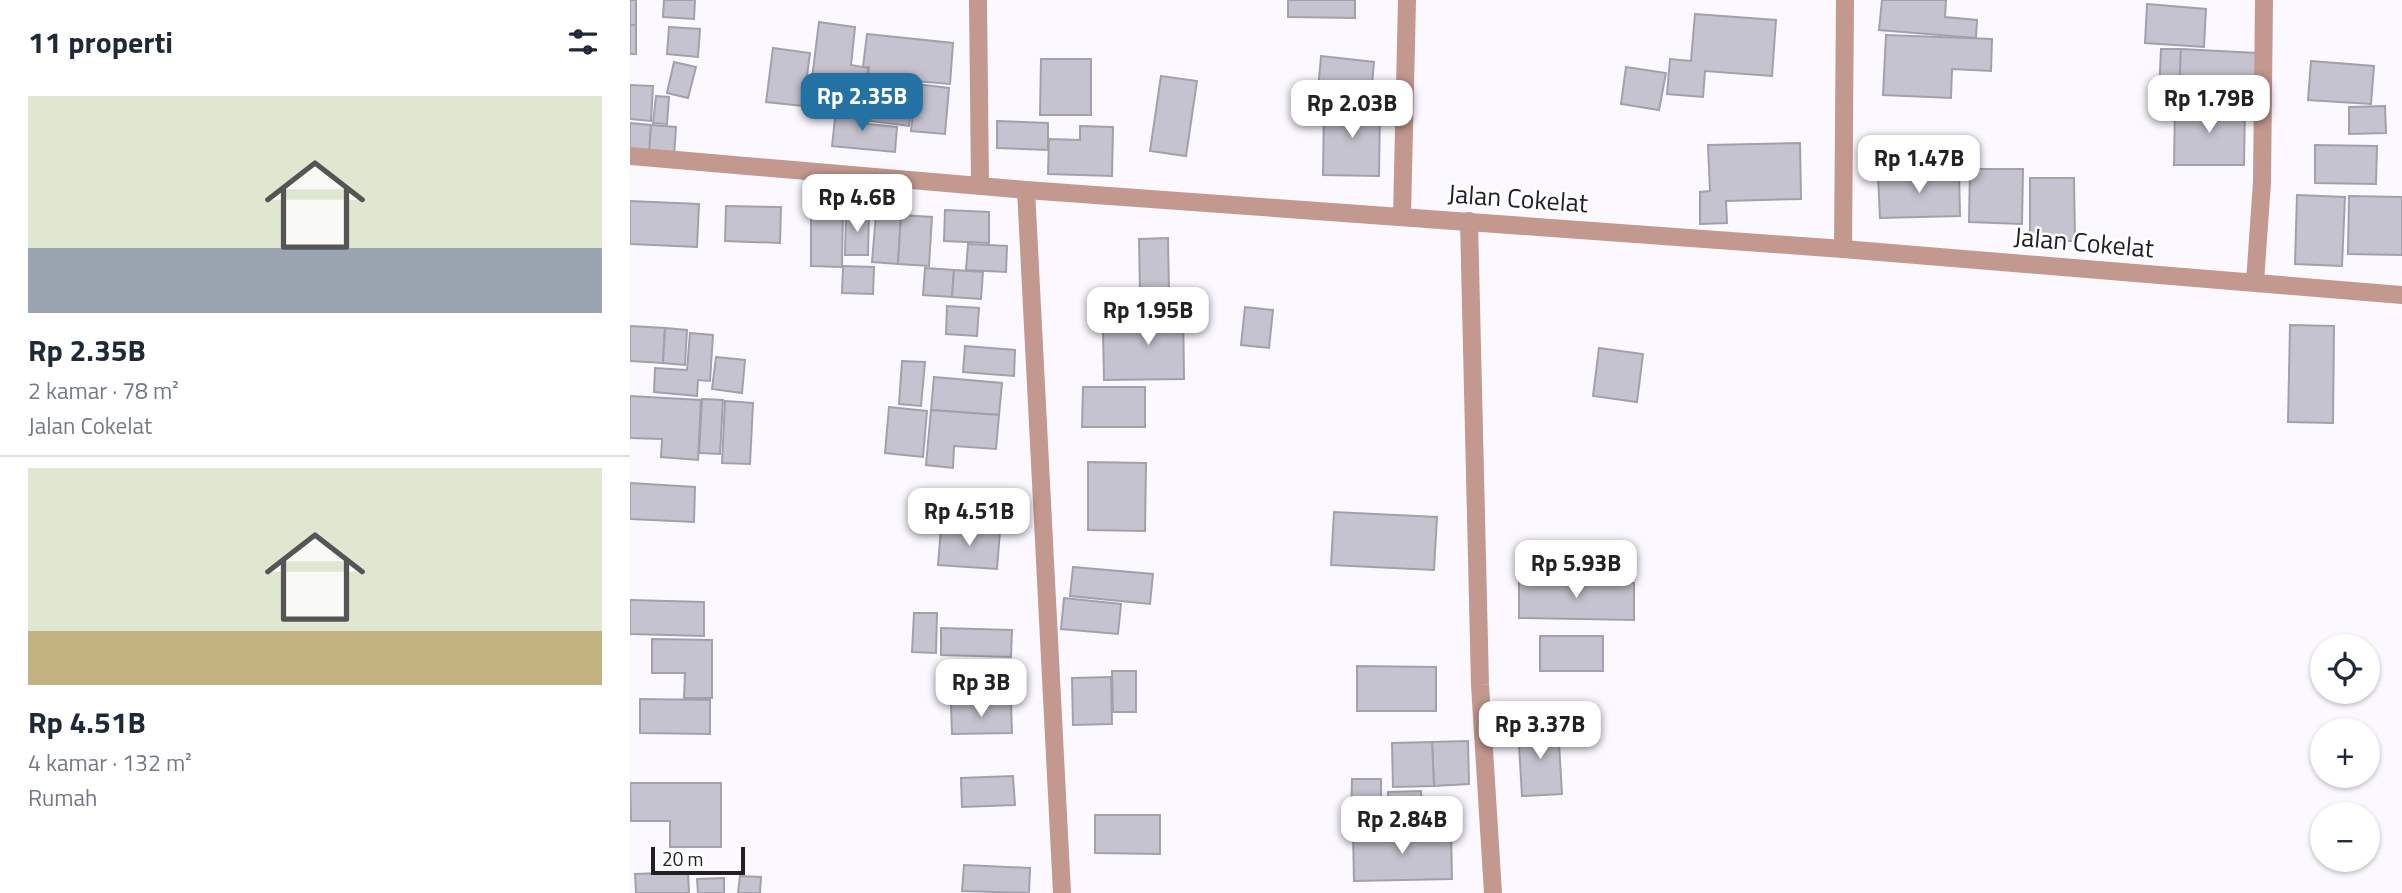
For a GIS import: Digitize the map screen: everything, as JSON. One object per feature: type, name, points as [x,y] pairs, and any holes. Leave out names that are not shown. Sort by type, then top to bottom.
[{"type":"street","points":[[978,0],[980,185]]},
{"type":"street","points":[[1402,216],[1407,0]]},
{"type":"street","points":[[1843,248],[1845,0]]},
{"type":"street","points":[[2255,282],[2262,182],[2264,0]]},
{"type":"street","name":"Jalan Cokelat","points":[[630,156],[1026,190],[1843,248],[2402,295]]},
{"type":"street","points":[[1026,190],[1062,893]]},
{"type":"street","points":[[1469,221],[1480,685],[1493,893]]},
{"type":"building","points":[[630,0],[636,0],[636,25],[630,25]]},
{"type":"building","points":[[664,0],[695,0],[694,19],[663,17]]},
{"type":"building","points":[[1288,0],[1355,0],[1355,18],[1288,17]]},
{"type":"building","points":[[1882,0],[1946,0],[1945,17],[1977,20],[1976,38],[1879,30]]},
{"type":"building","points":[[2147,4],[2206,9],[2204,47],[2145,43]]},
{"type":"building","points":[[1695,14],[1776,20],[1772,76],[1705,71],[1703,97],[1667,94],[1670,59],[1691,61]]},
{"type":"building","points":[[819,22],[855,27],[851,65],[868,68],[864,101],[846,99],[845,107],[809,103]]},
{"type":"building","points":[[630,25],[636,25],[636,54],[630,54]]},
{"type":"building","points":[[669,27],[700,29],[698,57],[667,54]]},
{"type":"building","points":[[867,34],[953,43],[950,84],[868,77],[869,67],[863,67]]},
{"type":"building","points":[[1886,35],[1992,39],[1991,71],[1952,69],[1951,98],[1883,95]]},
{"type":"building","points":[[773,48],[810,53],[803,106],[766,102]]},
{"type":"building","points":[[2161,49],[2181,49],[2179,92],[2159,92]]},
{"type":"building","points":[[2181,49],[2257,53],[2255,96],[2179,92]]},
{"type":"building","points":[[1321,56],[1374,62],[1371,96],[1318,91]]},
{"type":"building","points":[[1041,59],[1091,59],[1091,115],[1040,115]]},
{"type":"building","points":[[2311,61],[2374,66],[2371,104],[2308,100]]},
{"type":"building","points":[[674,62],[696,67],[688,98],[667,93]]},
{"type":"building","points":[[1626,67],[1666,73],[1659,110],[1621,104]]},
{"type":"building","points":[[1161,76],[1197,81],[1186,156],[1150,151]]},
{"type":"building","points":[[875,78],[914,83],[909,126],[870,121]]},
{"type":"building","points":[[916,84],[949,88],[945,134],[911,131]]},
{"type":"building","points":[[630,85],[653,86],[651,121],[630,119]]},
{"type":"building","points":[[656,96],[669,97],[667,124],[653,123]]},
{"type":"building","points":[[1324,104],[1380,105],[1379,176],[1323,175]]},
{"type":"building","points":[[2175,105],[2245,106],[2244,165],[2174,165]]},
{"type":"building","points":[[2385,106],[2386,133],[2349,134],[2349,107]]},
{"type":"building","points":[[836,109],[870,113],[868,124],[897,127],[895,152],[832,146]]},
{"type":"building","points":[[997,121],[1048,123],[1048,150],[997,148]]},
{"type":"building","points":[[630,123],[651,125],[649,155],[630,153]]},
{"type":"building","points":[[651,125],[676,127],[674,157],[649,155]]},
{"type":"building","points":[[1080,126],[1113,127],[1112,176],[1048,174],[1049,139],[1080,140]]},
{"type":"building","points":[[1800,143],[1801,199],[1726,201],[1727,223],[1700,224],[1700,192],[1710,191],[1708,145]]},
{"type":"building","points":[[2315,145],[2377,146],[2376,184],[2315,183]]},
{"type":"building","points":[[1970,169],[2023,169],[2022,224],[1969,222]]},
{"type":"building","points":[[1959,172],[1960,216],[1880,218],[1878,175]]},
{"type":"building","points":[[2030,178],[2074,178],[2075,241],[2030,241]]},
{"type":"building","points":[[2297,195],[2345,197],[2342,266],[2295,264]]},
{"type":"building","points":[[2349,196],[2402,197],[2402,255],[2348,254]]},
{"type":"building","points":[[630,201],[699,204],[697,247],[630,244]]},
{"type":"building","points":[[811,205],[843,206],[842,267],[811,266]]},
{"type":"building","points":[[726,206],[781,207],[780,243],[725,241]]},
{"type":"building","points":[[945,210],[989,212],[989,243],[944,241]]},
{"type":"building","points":[[846,212],[869,212],[868,255],[845,255]]},
{"type":"building","points":[[876,214],[901,215],[898,264],[872,262]]},
{"type":"building","points":[[901,215],[932,217],[929,266],[898,264]]},
{"type":"building","points":[[1168,238],[1169,294],[1140,294],[1139,239]]},
{"type":"building","points":[[968,244],[1007,246],[1006,272],[966,270]]},
{"type":"building","points":[[843,266],[874,267],[873,294],[842,293]]},
{"type":"building","points":[[925,268],[954,270],[952,297],[923,295]]},
{"type":"building","points":[[954,270],[983,272],[981,299],[952,297]]},
{"type":"building","points":[[1152,301],[1183,301],[1184,379],[1104,380],[1103,330],[1152,330]]},
{"type":"building","points":[[947,306],[979,308],[977,336],[946,334]]},
{"type":"building","points":[[1245,307],[1273,310],[1269,348],[1241,345]]},
{"type":"building","points":[[2290,325],[2334,326],[2333,423],[2288,422]]},
{"type":"building","points":[[630,326],[665,328],[663,363],[630,361]]},
{"type":"building","points":[[665,328],[687,330],[685,365],[663,363]]},
{"type":"building","points":[[690,333],[713,335],[710,381],[698,380],[697,396],[654,392],[655,368],[687,370]]},
{"type":"building","points":[[965,346],[1015,350],[1014,376],[963,372]]},
{"type":"building","points":[[1599,348],[1643,354],[1637,402],[1593,396]]},
{"type":"building","points":[[716,357],[745,360],[742,393],[712,389]]},
{"type":"building","points":[[902,361],[925,362],[921,406],[899,404]]},
{"type":"building","points":[[934,377],[1002,383],[999,415],[931,410]]},
{"type":"building","points":[[1083,387],[1145,387],[1145,427],[1082,427]]},
{"type":"building","points":[[630,396],[701,400],[698,460],[661,457],[662,439],[630,438]]},
{"type":"building","points":[[702,399],[723,400],[720,454],[699,453]]},
{"type":"building","points":[[725,401],[753,403],[750,464],[722,463]]},
{"type":"building","points":[[889,407],[927,411],[923,457],[885,453]]},
{"type":"building","points":[[931,410],[999,415],[996,449],[954,446],[953,468],[926,465]]},
{"type":"building","points":[[1088,462],[1146,463],[1145,531],[1088,530]]},
{"type":"building","points":[[630,483],[695,487],[694,522],[630,519]]},
{"type":"building","points":[[1334,512],[1437,517],[1434,570],[1331,565]]},
{"type":"building","points":[[941,528],[1000,531],[997,569],[938,565]]},
{"type":"building","points":[[1073,567],[1153,574],[1150,604],[1070,596]]},
{"type":"building","points":[[1519,581],[1634,583],[1634,620],[1519,618]]},
{"type":"building","points":[[1064,598],[1121,604],[1118,634],[1061,629]]},
{"type":"building","points":[[630,600],[704,602],[704,636],[630,634]]},
{"type":"building","points":[[914,613],[937,613],[936,653],[912,652]]},
{"type":"building","points":[[941,628],[1012,630],[1011,657],[941,655]]},
{"type":"building","points":[[1540,636],[1603,636],[1603,671],[1540,671]]},
{"type":"building","points":[[652,639],[712,640],[712,698],[684,698],[685,673],[652,673]]},
{"type":"building","points":[[1357,666],[1436,667],[1436,711],[1357,711]]},
{"type":"building","points":[[1112,671],[1136,671],[1136,712],[1113,712]]},
{"type":"building","points":[[1111,677],[1112,724],[1073,725],[1072,678]]},
{"type":"building","points":[[640,699],[710,700],[710,734],[640,733]]},
{"type":"building","points":[[1011,703],[1012,733],[952,734],[951,704]]},
{"type":"building","points":[[1558,726],[1562,794],[1522,796],[1518,728]]},
{"type":"building","points":[[1468,741],[1469,784],[1434,786],[1432,742]]},
{"type":"building","points":[[1432,742],[1434,786],[1393,787],[1392,743]]},
{"type":"building","points":[[1013,776],[1015,805],[962,807],[961,778]]},
{"type":"building","points":[[1352,779],[1381,779],[1381,819],[1351,818]]},
{"type":"building","points":[[630,783],[721,783],[721,847],[670,847],[670,821],[631,821]]},
{"type":"building","points":[[1421,791],[1422,818],[1388,819],[1388,792]]},
{"type":"building","points":[[1095,815],[1160,815],[1160,854],[1095,853]]},
{"type":"building","points":[[1451,830],[1452,879],[1354,881],[1353,832]]},
{"type":"building","points":[[964,865],[1030,868],[1029,893],[962,891]]},
{"type":"building","points":[[688,872],[689,893],[636,893],[635,874]]},
{"type":"building","points":[[740,876],[761,877],[760,893],[738,893]]},
{"type":"building","points":[[724,878],[724,893],[698,893],[697,879]]}]
